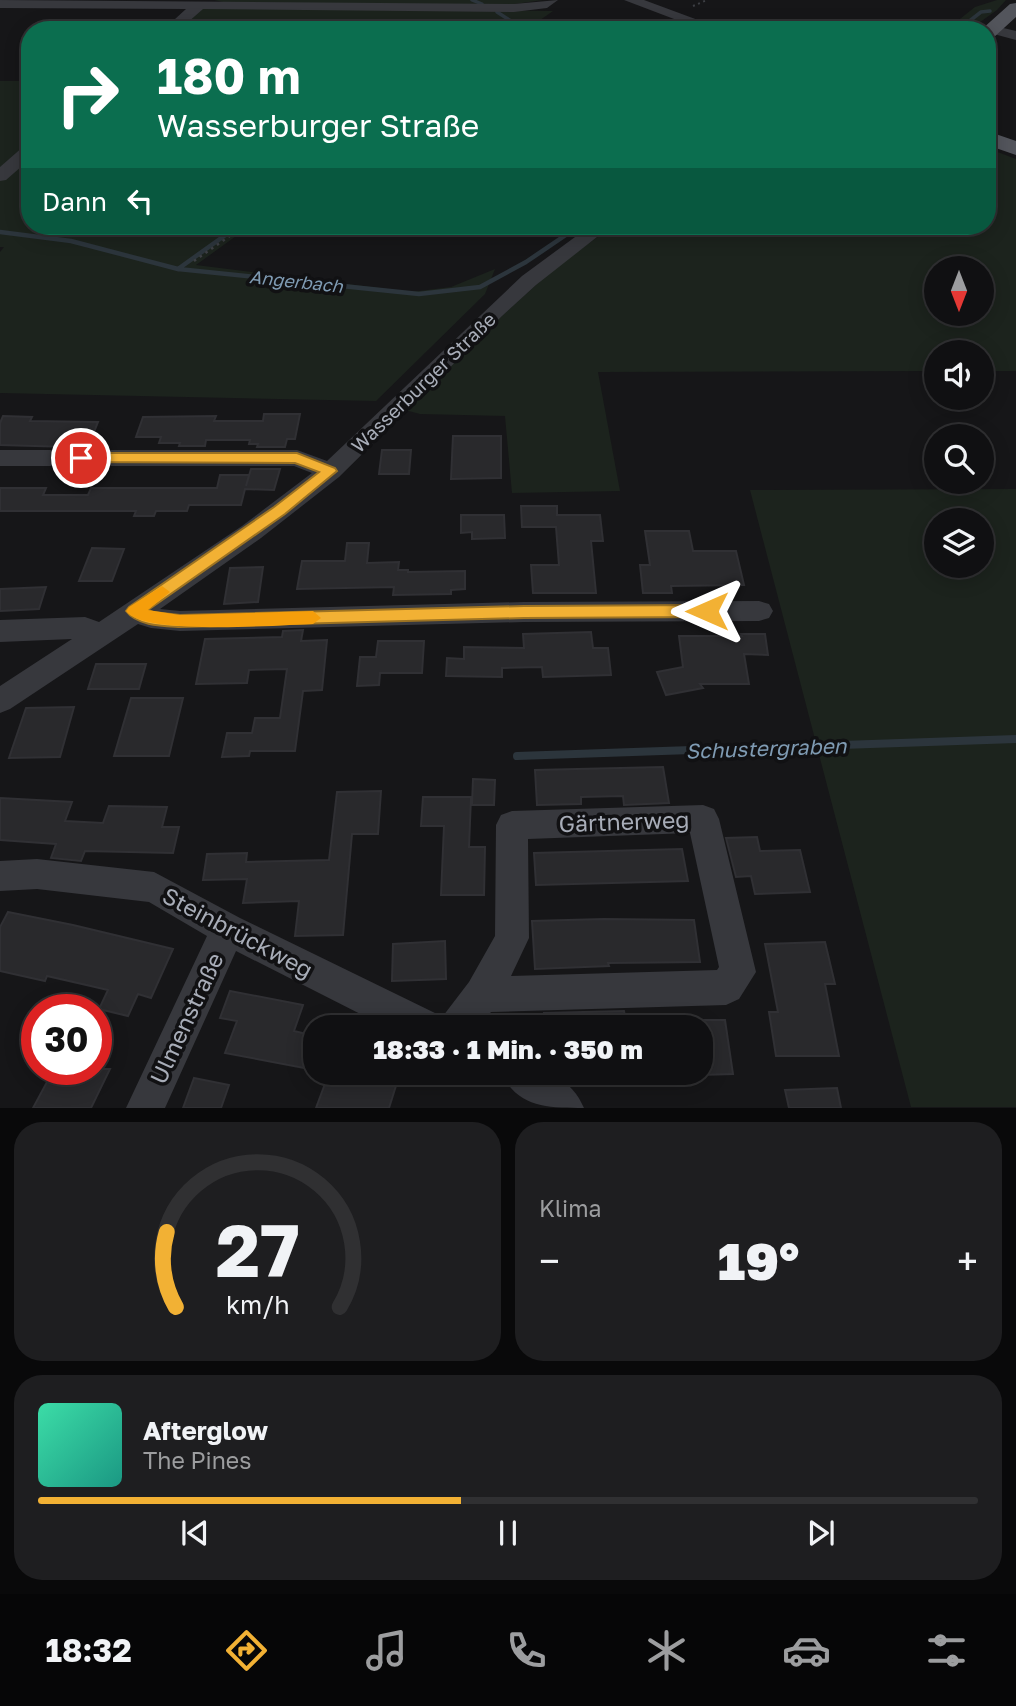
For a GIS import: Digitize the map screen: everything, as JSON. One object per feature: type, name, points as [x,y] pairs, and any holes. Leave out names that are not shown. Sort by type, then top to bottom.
[{"type":"main road","points":[[996,27],[1016,8]]},
{"type":"main road","points":[[996,141],[1016,149]]},
{"type":"street","points":[[0,4],[202,2],[514,8],[542,5],[551,0]]},
{"type":"street","points":[[631,0],[692,21]]},
{"type":"street","points":[[180,21],[202,2]]},
{"type":"street","points":[[996,33],[1016,36]]},
{"type":"street","points":[[0,176],[21,158]]},
{"type":"street","name":"Wasserburger Straße","points":[[0,701],[280,510],[330,471],[512,294],[590,235]]},
{"type":"street","points":[[0,458],[297,458],[330,471]]},
{"type":"street","points":[[135,611],[151,618],[180,621],[524,612],[759,611]]},
{"type":"street","points":[[0,631],[85,628],[100,633]]},
{"type":"street","name":"Gärtnerweg","points":[[465,1015],[482,995],[512,938],[512,825],[703,819],[738,972],[726,987],[482,995]]},
{"type":"street","name":"Steinbrückweg","points":[[0,876],[37,874],[154,887],[228,929],[400,1015]]},
{"type":"street","name":"Ulmenstraße","points":[[145,1108],[228,929]]},
{"type":"street","points":[[535,1085],[565,1108]]},
{"type":"path","points":[[194,261],[230,235]]},
{"type":"shaded area","points":[[214,0],[543,0],[500,6]]},
{"type":"shaded area","points":[[1006,0],[982,21],[957,21],[975,7]]},
{"type":"shaded area","points":[[219,7],[553,11],[539,21],[184,21],[198,9]]},
{"type":"shaded area","points":[[0,81],[21,81],[21,156],[0,173]]},
{"type":"shaded area","points":[[996,151],[1016,159],[1016,371],[994,371],[994,340],[924,340],[924,371],[598,372],[620,491],[512,493],[505,416],[420,414],[405,410],[484,332],[557,266],[600,235],[996,235]]},
{"type":"shaded area","points":[[21,163],[21,235],[238,235],[196,265],[411,292],[451,287],[495,269],[485,294],[376,401],[0,393],[0,252],[4,247],[0,247],[0,181]]},
{"type":"shaded area","points":[[924,489],[924,494],[994,494],[994,489],[1016,489],[1016,1107],[911,1107],[750,490]]},
{"type":"building","points":[[264,414],[300,414],[295,439],[287,439],[285,447],[257,447],[258,444],[249,444],[250,440],[206,440],[205,446],[179,446],[180,443],[159,443],[161,437],[136,437],[143,417],[216,416],[214,421],[263,421]]},
{"type":"building","points":[[3,416],[32,417],[30,421],[98,422],[90,442],[71,442],[69,447],[0,445],[0,423]]},
{"type":"building","points":[[453,436],[501,436],[501,478],[451,479]]},
{"type":"building","points":[[382,450],[411,450],[409,474],[379,474]]},
{"type":"building","points":[[251,469],[280,469],[274,490],[245,489],[241,505],[189,505],[187,511],[156,511],[154,516],[134,516],[136,511],[0,511],[0,488],[46,488],[43,495],[88,495],[91,488],[217,488],[220,475],[249,475],[246,486]]},
{"type":"building","points":[[521,506],[557,506],[557,515],[600,515],[603,541],[591,541],[596,593],[533,593],[531,565],[559,565],[556,527],[522,527]]},
{"type":"building","points":[[461,515],[504,515],[505,538],[472,539],[472,532],[461,533]]},
{"type":"building","points":[[645,531],[689,531],[693,551],[736,551],[744,585],[671,586],[672,593],[643,593],[640,565],[650,565]]},
{"type":"building","points":[[347,543],[369,543],[367,563],[399,562],[398,570],[408,572],[465,571],[465,589],[451,590],[451,594],[393,595],[394,587],[297,589],[302,561],[345,561]]},
{"type":"building","points":[[92,548],[124,549],[112,581],[79,581]]},
{"type":"building","points":[[263,567],[258,602],[224,604],[230,568]]},
{"type":"building","points":[[46,587],[39,609],[0,611],[0,589]]},
{"type":"building","points":[[303,630],[301,641],[327,640],[322,690],[303,691],[295,751],[250,751],[249,756],[222,757],[227,733],[252,733],[255,718],[280,718],[287,669],[249,670],[247,683],[196,684],[205,639],[282,637],[283,631]]},
{"type":"building","points":[[591,632],[593,648],[608,648],[611,675],[543,677],[542,667],[502,668],[502,677],[446,676],[447,658],[464,659],[464,647],[524,648],[523,634]]},
{"type":"building","points":[[741,634],[765,634],[768,655],[744,654],[749,684],[700,684],[703,688],[666,695],[657,672],[683,667],[679,636],[742,636]]},
{"type":"building","points":[[378,641],[424,641],[422,673],[380,673],[379,685],[357,686],[360,657],[376,657]]},
{"type":"building","points":[[96,664],[146,664],[139,689],[88,689]]},
{"type":"building","points":[[131,698],[183,698],[169,756],[114,756]]},
{"type":"building","points":[[74,707],[60,757],[9,758],[26,708]]},
{"type":"building","points":[[663,767],[669,803],[624,805],[623,796],[581,797],[581,804],[537,805],[535,770]]},
{"type":"building","points":[[473,779],[495,780],[494,805],[472,805]]},
{"type":"building","points":[[381,791],[378,834],[352,834],[343,935],[295,936],[299,901],[243,903],[247,879],[203,880],[207,854],[247,853],[246,862],[329,860],[337,792]]},
{"type":"building","points":[[423,797],[471,797],[469,847],[485,847],[484,895],[441,895],[444,826],[421,826]]},
{"type":"building","points":[[0,798],[72,802],[65,821],[103,823],[109,806],[167,807],[162,827],[179,827],[173,853],[85,851],[81,861],[51,858],[56,844],[0,840]]},
{"type":"building","points":[[757,837],[760,851],[800,850],[810,892],[755,894],[751,876],[736,877],[726,838]]},
{"type":"building","points":[[682,849],[688,881],[536,885],[534,853]]},
{"type":"building","points":[[8,912],[173,949],[151,998],[138,994],[128,1016],[112,1012],[112,994],[106,994],[108,990],[47,976],[45,981],[0,971],[0,927]]},
{"type":"building","points":[[694,920],[700,962],[608,963],[609,966],[535,969],[532,921]]},
{"type":"building","points":[[445,941],[446,979],[392,981],[393,944]]},
{"type":"building","points":[[825,942],[835,984],[825,984],[839,1056],[776,1056],[769,1012],[778,1012],[765,944]]},
{"type":"building","points":[[230,991],[303,1005],[294,1031],[303,1033],[303,1068],[225,1053],[237,1021],[220,1018]]},
{"type":"building","points":[[624,1011],[625,1015],[544,1015]]},
{"type":"building","points":[[713,1020],[725,1020],[733,1074],[713,1075]]},
{"type":"building","points":[[194,1078],[229,1085],[221,1108],[183,1108]]},
{"type":"building","points":[[45,1085],[102,1085],[91,1108],[33,1108]]},
{"type":"building","points":[[325,1085],[396,1085],[389,1108],[316,1108]]},
{"type":"building","points":[[837,1088],[841,1108],[789,1108],[785,1090]]},
{"type":"waterway","points":[[472,0],[482,4]]},
{"type":"waterway","name":"Angerbach","points":[[970,21],[981,12],[990,11]]},
{"type":"waterway","points":[[497,12],[511,21]]},
{"type":"waterway","name":"Angerbach","points":[[0,232],[21,235]]},
{"type":"waterway","name":"Angerbach","points":[[24,235],[71,241],[178,269]]},
{"type":"waterway","points":[[178,269],[225,235]]},
{"type":"waterway","name":"Angerbach","points":[[178,269],[419,294],[480,287],[526,262],[566,235]]},
{"type":"waterway","name":"Schustergraben","points":[[517,756],[1016,739]]},
{"type":"slow traffic","points":[[162,592],[135,611],[151,618],[180,621],[313,618]]},
{"type":"route","points":[[81,458],[297,458],[330,471],[280,510],[135,611],[151,618],[180,621],[524,612],[707,611]]}]
